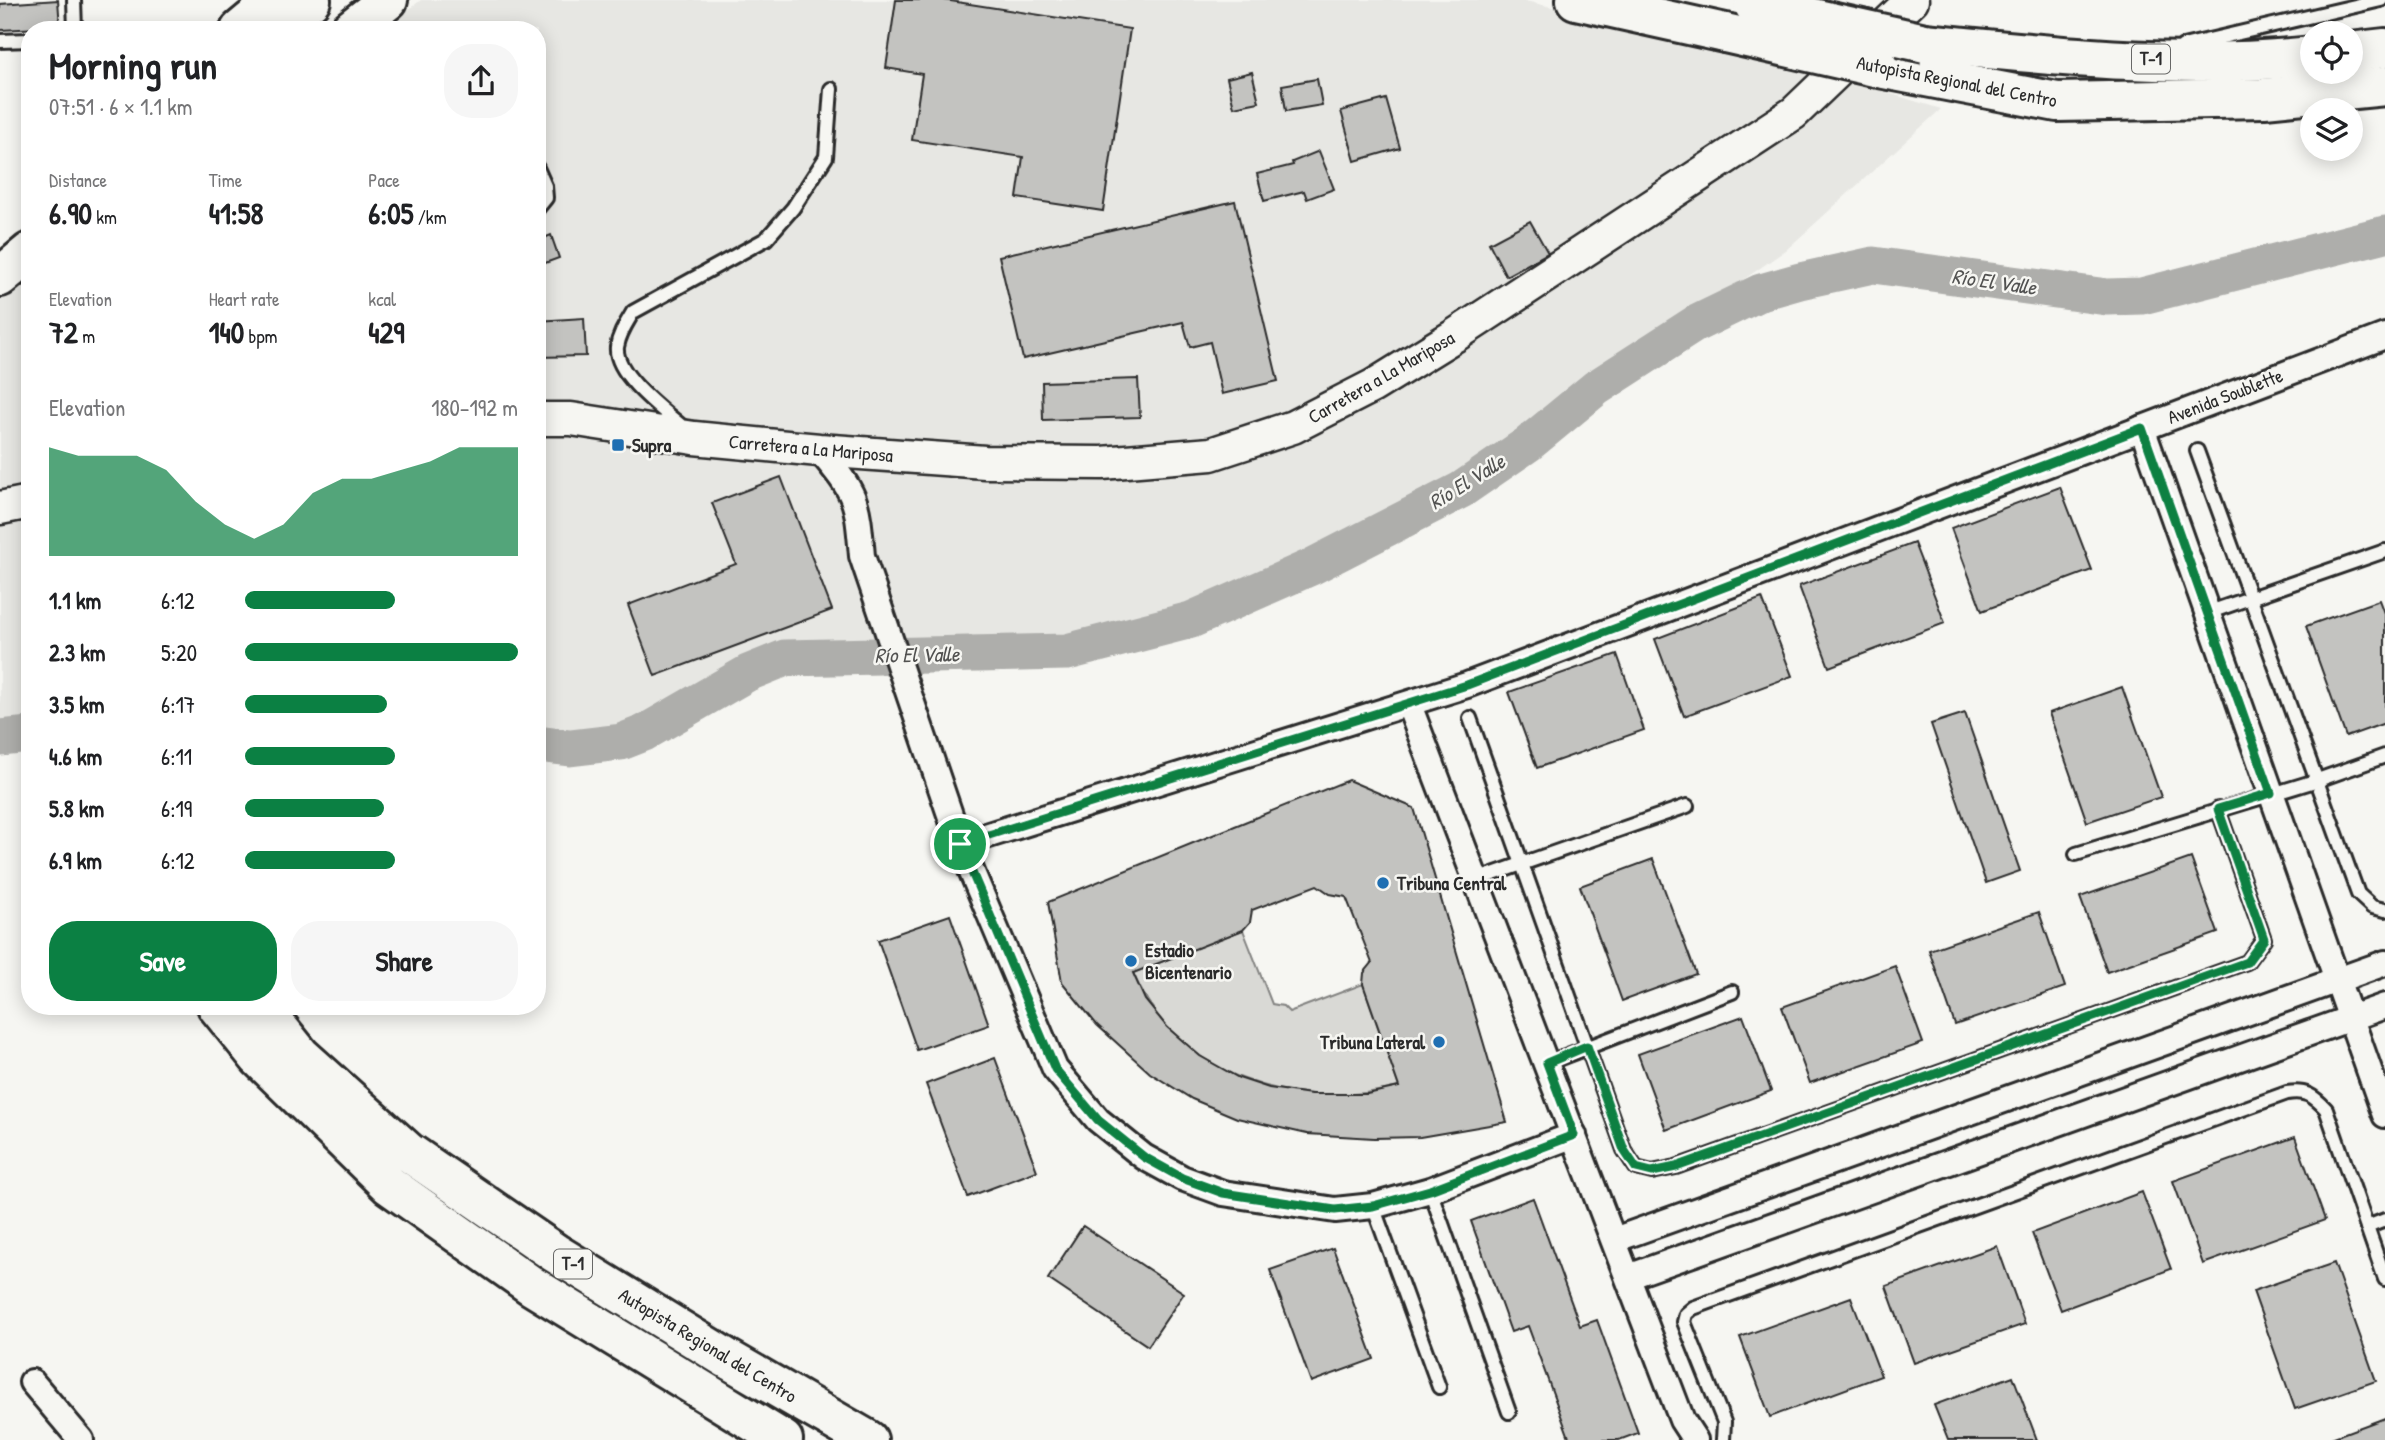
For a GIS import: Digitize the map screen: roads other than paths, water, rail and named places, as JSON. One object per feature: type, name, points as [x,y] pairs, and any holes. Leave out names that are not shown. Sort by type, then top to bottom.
[{"type":"highway","points":[[251,21],[276,0]]},
{"type":"highway","points":[[286,21],[312,0]]},
{"type":"highway","points":[[361,21],[388,0]]},
{"type":"highway","name":"Autopista Regional del Centro","points":[[1576,0],[1736,12],[1925,43],[2059,58],[2259,62],[2300,57]]},
{"type":"highway","name":"Autopista Regional del Centro","points":[[1736,12],[1879,68],[2057,102],[2264,98],[2385,86]]},
{"type":"highway","points":[[2363,51],[2385,48]]},
{"type":"highway","points":[[0,277],[21,260]]},
{"type":"highway","name":"T-1","points":[[224,1015],[260,1059],[389,1185],[532,1286],[783,1440]]},
{"type":"highway","name":"Autopista Regional del Centro","points":[[268,1015],[302,1057],[408,1152],[555,1253],[726,1358],[868,1440]]},
{"type":"highway","points":[[260,1059],[302,1057]]},
{"type":"street","name":"Carretera a La Mariposa","points":[[546,419],[571,419],[694,438],[985,462],[1102,463],[1212,454],[1293,427],[1408,365],[1794,113],[1912,0]]},
{"type":"street","name":"Avenida Soublette","points":[[960,844],[1409,705],[2385,336]]},
{"type":"street","points":[[2142,428],[2385,1115]]},
{"type":"street","points":[[819,450],[850,487],[858,508],[862,556],[960,844],[1055,1069],[1098,1120],[1144,1157],[1182,1178],[1223,1193],[1324,1209],[1373,1206],[1430,1190],[1574,1135]]},
{"type":"street","points":[[0,508],[21,504]]},
{"type":"street","points":[[1409,705],[1682,1420],[1695,1440]]},
{"type":"street","points":[[1614,1241],[2385,963]]},
{"type":"street","points":[[1628,1277],[2385,1006]]},
{"type":"street","points":[[32,1382],[81,1440]]},
{"type":"lane","points":[[74,0],[75,21]]},
{"type":"lane","points":[[2118,58],[2381,0]]},
{"type":"lane","points":[[0,41],[21,40]]},
{"type":"lane","points":[[694,438],[625,374],[617,351],[621,333],[633,313],[765,239],[793,208],[826,157],[831,89]]},
{"type":"lane","points":[[2197,451],[2358,894],[2372,907],[2385,910]]},
{"type":"lane","points":[[2207,613],[2385,551]]},
{"type":"lane","points":[[1470,718],[1624,1150],[1636,1168],[1652,1172],[1676,1167],[2247,962],[2264,939],[2218,809]]},
{"type":"lane","points":[[2076,854],[2315,781],[2385,756]]},
{"type":"lane","points":[[1476,880],[1687,806]]},
{"type":"lane","points":[[1547,1063],[1732,992]]},
{"type":"lane","points":[[1723,1440],[1724,1422],[1684,1322],[1686,1314],[1693,1308],[2287,1093],[2300,1091],[2314,1096],[2326,1109],[2385,1279]]},
{"type":"lane","points":[[1430,1190],[1509,1412]]},
{"type":"lane","points":[[1373,1206],[1439,1387]]},
{"type":"lane","points":[[2367,1227],[2385,1220]]},
{"type":"waterway","name":"Río El Valle","points":[[546,745],[570,748],[621,742],[644,733],[748,673],[785,658],[1067,652],[1191,620],[1311,567],[1461,490],[1528,444],[1596,388],[1695,324],[1761,292],[1800,281],[1873,265],[2107,297],[2142,296],[2385,234]]},
{"type":"waterway","name":"Río El Valle","points":[[0,738],[21,736]]},
{"type":"place","name":"Supra","points":[[618,445]]},
{"type":"place","name":"Tribuna Central","points":[[1383,883]]},
{"type":"place","name":"Estadio Bicentenario","points":[[1131,961]]},
{"type":"place","name":"Tribuna Lateral","points":[[1439,1042]]}]
